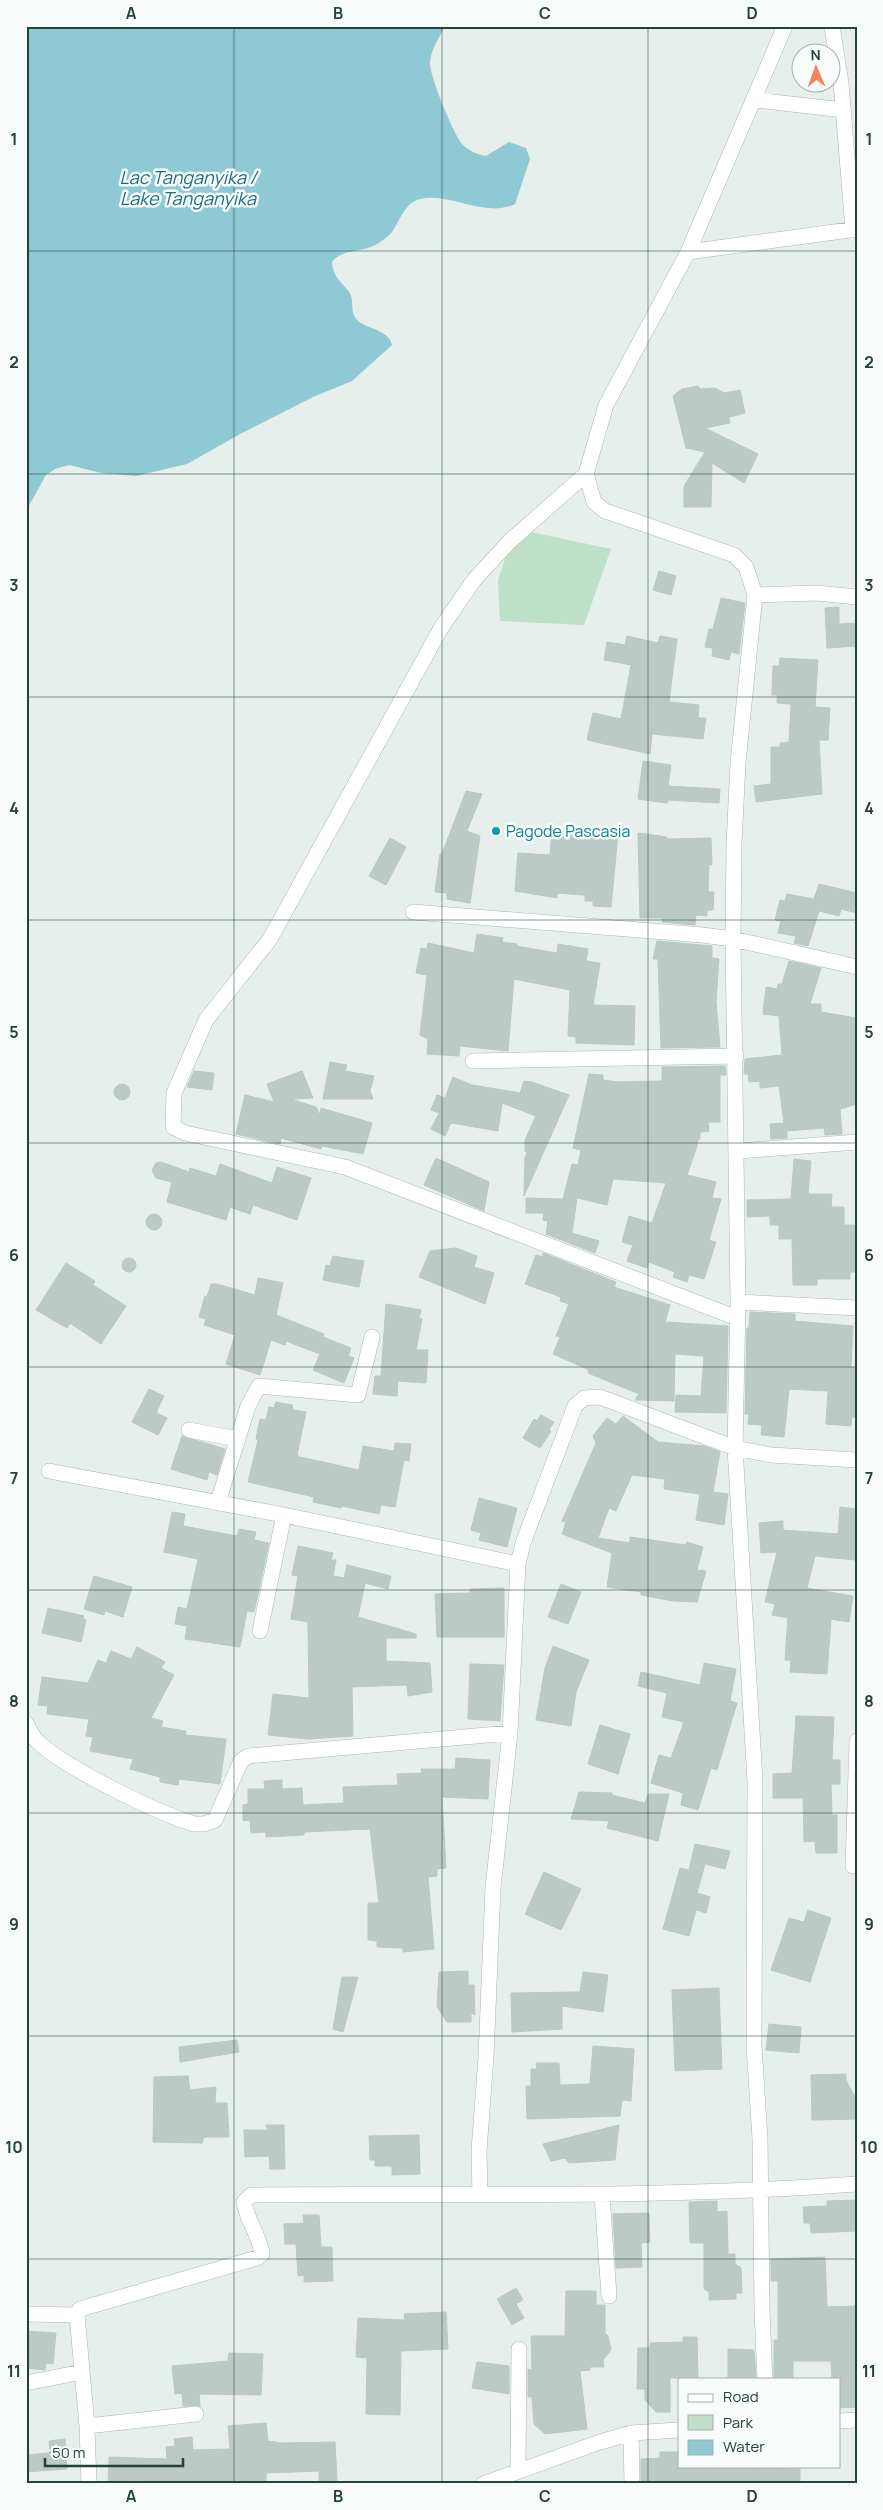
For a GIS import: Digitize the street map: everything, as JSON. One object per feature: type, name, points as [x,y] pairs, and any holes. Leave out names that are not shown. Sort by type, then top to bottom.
[{"type":"street","points":[[764,2378],[760,2139],[754,2045],[755,1781],[735,1448],[738,1302],[738,1151],[733,939],[738,763],[755,595],[746,567],[734,555],[604,511],[594,502],[586,474],[606,405],[688,252],[755,100],[785,26]]},
{"type":"street","points":[[688,252],[855,230],[844,110],[832,26]]},
{"type":"street","points":[[755,100],[844,110]]},
{"type":"street","points":[[586,474],[510,541],[474,580],[441,628],[270,939],[206,1020],[174,1093],[173,1127],[185,1133],[345,1167],[737,1318]]},
{"type":"street","points":[[755,595],[817,593],[857,597]]},
{"type":"street","points":[[412,912],[652,930],[733,939],[857,967]]},
{"type":"street","points":[[473,1060],[736,1056]]},
{"type":"street","points":[[738,1151],[857,1142]]},
{"type":"street","points":[[738,1302],[857,1308]]},
{"type":"street","points":[[218,1502],[248,1406],[259,1386],[358,1394],[372,1337]]},
{"type":"street","points":[[480,2194],[479,2151],[486,2057],[493,1888],[510,1734],[518,1564],[523,1543],[575,1406],[584,1398],[600,1397],[735,1448],[796,1458],[857,1460]]},
{"type":"street","points":[[189,1430],[238,1439]]},
{"type":"street","points":[[49,1471],[284,1515],[518,1564]]},
{"type":"street","points":[[260,1631],[284,1515]]},
{"type":"street","points":[[26,1723],[34,1738],[51,1753],[126,1794],[194,1824],[204,1824],[215,1820],[241,1760],[248,1756],[510,1734]]},
{"type":"street","points":[[853,1866],[857,1741]]},
{"type":"street","points":[[89,2484],[87,2426],[77,2315],[80,2309],[257,2258],[262,2254],[261,2245],[245,2212],[244,2202],[251,2195],[602,2195],[681,2191],[760,2191],[857,2184]]},
{"type":"street","points":[[602,2195],[609,2296]]},
{"type":"street","points":[[26,2314],[77,2315]]},
{"type":"street","points":[[518,2470],[519,2349]]},
{"type":"street","points":[[26,2383],[82,2372]]},
{"type":"street","points":[[87,2426],[196,2414]]},
{"type":"street","points":[[840,2421],[857,2420]]},
{"type":"street","points":[[483,2484],[518,2470],[631,2433],[678,2430]]},
{"type":"street","points":[[631,2433],[632,2484]]},
{"type":"green space","points":[[531,532],[611,549],[584,625],[500,621],[498,580],[507,553]]},
{"type":"water","name":"Lac Tanganyika / Lake Tanganyika","points":[[26,26],[445,26],[432,52],[430,62],[433,79],[442,104],[458,138],[470,150],[486,156],[509,142],[526,148],[530,159],[515,204],[503,208],[491,208],[441,199],[417,200],[409,205],[389,236],[371,247],[341,255],[332,262],[336,275],[351,296],[354,316],[361,323],[388,337],[392,345],[352,381],[313,397],[242,433],[187,464],[136,476],[101,473],[69,465],[55,469],[46,475],[26,511]]},
{"type":"building","points":[[698,386],[700,389],[715,388],[724,393],[740,390],[745,413],[729,417],[730,423],[705,428],[758,454],[744,483],[712,463],[711,507],[684,507],[684,486],[705,452],[686,448],[673,396],[682,389]]},
{"type":"building","points":[[659,571],[676,576],[671,595],[653,590]]},
{"type":"building","points":[[721,598],[745,603],[739,654],[731,652],[729,660],[712,656],[713,648],[705,647],[709,629],[713,629]]},
{"type":"building","points":[[839,607],[839,624],[857,623],[857,646],[827,648],[825,608]]},
{"type":"building","points":[[627,636],[658,643],[660,636],[677,639],[669,702],[699,705],[698,718],[706,718],[703,739],[652,734],[650,754],[587,740],[593,713],[621,719],[631,665],[604,660],[607,642],[625,645]]},
{"type":"building","points":[[780,658],[818,660],[815,707],[830,708],[828,740],[819,740],[822,794],[756,802],[754,786],[771,784],[771,747],[780,747],[780,743],[789,742],[791,704],[777,703],[777,695],[772,695],[773,666],[779,666]]},
{"type":"building","points":[[643,761],[671,765],[668,786],[720,789],[719,803],[668,800],[667,803],[638,799]]},
{"type":"building","points":[[466,791],[482,794],[467,831],[480,836],[470,903],[447,899],[447,893],[435,892],[440,854],[442,854]]},
{"type":"building","points":[[552,828],[618,834],[611,907],[593,906],[593,901],[585,901],[585,895],[557,893],[557,898],[515,891],[518,853],[550,855]]},
{"type":"building","points":[[638,833],[667,837],[667,839],[711,838],[712,865],[709,864],[708,892],[714,892],[713,910],[707,910],[707,916],[696,915],[695,925],[662,922],[663,918],[640,918]]},
{"type":"building","points":[[390,838],[406,847],[386,885],[369,876]]},
{"type":"building","points":[[819,884],[857,893],[857,913],[841,909],[839,916],[819,911],[808,946],[794,943],[796,936],[778,933],[781,921],[775,920],[780,900],[785,901],[787,894],[814,899]]},
{"type":"building","points":[[477,934],[503,938],[502,942],[517,944],[516,946],[557,953],[558,944],[588,949],[586,961],[600,963],[593,1005],[635,1006],[634,1045],[576,1043],[576,1037],[568,1036],[570,990],[514,979],[508,1051],[460,1046],[459,1056],[427,1054],[428,1039],[420,1035],[427,975],[416,973],[421,948],[427,949],[428,943],[474,953]]},
{"type":"building","points":[[657,941],[712,946],[712,958],[719,959],[716,1002],[720,1047],[661,1048],[658,959],[653,959]]},
{"type":"building","points":[[789,961],[821,968],[810,1004],[821,1004],[821,1012],[857,1018],[857,1104],[840,1109],[842,1134],[825,1135],[824,1128],[787,1131],[787,1138],[771,1139],[770,1124],[784,1123],[779,1086],[760,1088],[760,1081],[749,1082],[748,1074],[744,1074],[745,1059],[782,1055],[779,1016],[763,1014],[766,987],[777,989],[778,984],[782,984]]},
{"type":"building","points":[[330,1062],[347,1065],[345,1071],[374,1076],[370,1091],[373,1099],[323,1099]]},
{"type":"building","points":[[725,1066],[726,1075],[720,1075],[720,1122],[708,1122],[709,1131],[700,1132],[700,1139],[698,1139],[687,1175],[716,1182],[712,1198],[721,1199],[709,1240],[716,1242],[704,1279],[689,1275],[687,1282],[673,1277],[675,1272],[649,1262],[647,1268],[627,1261],[633,1245],[622,1242],[629,1216],[652,1223],[666,1183],[613,1179],[607,1205],[577,1198],[572,1233],[599,1241],[595,1253],[546,1234],[548,1221],[543,1220],[544,1213],[526,1213],[526,1198],[563,1199],[572,1164],[578,1165],[581,1150],[573,1148],[589,1074],[603,1075],[603,1080],[617,1082],[662,1081],[662,1067]]},
{"type":"building","points":[[194,1071],[214,1073],[212,1090],[187,1087]]},
{"type":"building","points":[[302,1071],[313,1098],[291,1099],[316,1107],[320,1115],[321,1108],[372,1123],[363,1154],[322,1146],[321,1149],[281,1138],[280,1144],[236,1134],[245,1095],[274,1102],[267,1084]]},
{"type":"building","points":[[453,1077],[472,1085],[520,1093],[524,1081],[532,1082],[569,1095],[524,1196],[525,1158],[527,1152],[525,1151],[525,1140],[536,1116],[502,1103],[498,1131],[451,1123],[445,1136],[431,1129],[439,1113],[431,1110],[437,1095],[445,1098]]},
{"type":"building","points":[[122,1084],[128,1086],[130,1092],[128,1098],[122,1100],[116,1098],[114,1092],[116,1086]]},
{"type":"building","points":[[436,1158],[489,1182],[484,1211],[424,1185]]},
{"type":"building","points":[[794,1159],[811,1161],[808,1194],[832,1194],[831,1207],[844,1207],[844,1225],[857,1225],[857,1272],[850,1272],[850,1279],[817,1279],[817,1285],[793,1285],[792,1239],[779,1239],[779,1225],[770,1225],[770,1216],[747,1217],[747,1200],[791,1199]]},
{"type":"building","points":[[161,1162],[189,1172],[190,1168],[216,1176],[220,1164],[272,1183],[277,1167],[311,1178],[297,1220],[253,1205],[250,1214],[230,1207],[226,1220],[167,1202],[172,1182],[156,1178],[152,1170],[156,1163]]},
{"type":"building","points":[[151,1214],[157,1214],[162,1219],[160,1228],[151,1230],[146,1225],[146,1219]]},
{"type":"building","points":[[456,1248],[477,1256],[474,1267],[494,1273],[485,1304],[419,1277],[430,1251]]},
{"type":"building","points":[[543,1253],[616,1282],[614,1287],[670,1305],[665,1322],[728,1326],[726,1413],[675,1412],[676,1395],[701,1396],[704,1356],[675,1354],[674,1401],[635,1400],[639,1394],[588,1373],[589,1370],[553,1354],[560,1337],[556,1336],[569,1304],[560,1301],[561,1297],[525,1284],[536,1255],[543,1257]]},
{"type":"building","points":[[333,1256],[364,1261],[359,1287],[323,1280],[326,1265],[330,1266]]},
{"type":"building","points":[[126,1258],[132,1258],[136,1265],[132,1272],[126,1272],[122,1268],[122,1262]]},
{"type":"building","points":[[66,1263],[95,1281],[93,1285],[126,1306],[101,1344],[70,1323],[67,1328],[36,1310]]},
{"type":"building","points":[[258,1278],[283,1283],[276,1315],[324,1334],[323,1337],[351,1348],[348,1356],[354,1358],[344,1383],[313,1370],[320,1354],[286,1341],[285,1345],[271,1340],[260,1375],[226,1364],[235,1335],[204,1325],[206,1319],[199,1317],[205,1296],[207,1297],[211,1284],[255,1295]]},
{"type":"building","points":[[386,1304],[421,1310],[419,1318],[422,1319],[416,1350],[428,1350],[426,1383],[398,1381],[397,1396],[373,1394],[375,1376],[381,1376]]},
{"type":"building","points":[[750,1312],[795,1314],[795,1321],[853,1326],[851,1367],[857,1368],[857,1417],[852,1417],[851,1426],[826,1424],[828,1391],[789,1389],[784,1437],[761,1435],[762,1425],[748,1424],[749,1414],[745,1414],[747,1328],[749,1328]]},
{"type":"building","points":[[149,1389],[164,1396],[156,1413],[167,1418],[158,1435],[132,1422]]},
{"type":"building","points":[[276,1402],[292,1405],[293,1410],[306,1412],[297,1455],[300,1457],[359,1470],[363,1446],[394,1451],[395,1443],[411,1444],[409,1461],[404,1460],[395,1507],[381,1505],[379,1514],[342,1506],[341,1508],[313,1502],[314,1497],[248,1482],[258,1440],[256,1439],[260,1419],[266,1420],[269,1407],[274,1408]]},
{"type":"building","points":[[541,1415],[554,1422],[549,1430],[551,1431],[540,1448],[523,1438],[534,1419],[537,1421]]},
{"type":"building","points":[[623,1416],[658,1442],[704,1446],[720,1452],[713,1492],[728,1494],[724,1525],[696,1520],[700,1494],[664,1489],[665,1479],[632,1475],[616,1511],[609,1508],[598,1538],[630,1543],[630,1537],[686,1545],[687,1542],[703,1547],[697,1570],[706,1571],[697,1602],[673,1601],[641,1595],[641,1592],[607,1587],[612,1553],[562,1534],[566,1522],[562,1521],[596,1443],[593,1436],[607,1418],[616,1424]]},
{"type":"building","points":[[182,1436],[225,1449],[217,1475],[209,1472],[207,1480],[171,1469]]},
{"type":"building","points":[[479,1498],[517,1508],[507,1547],[479,1540],[481,1533],[471,1530]]},
{"type":"building","points":[[840,1507],[857,1509],[855,1560],[815,1556],[807,1588],[853,1596],[849,1622],[831,1619],[827,1674],[790,1672],[791,1660],[785,1660],[788,1618],[772,1615],[775,1604],[765,1602],[777,1552],[761,1553],[759,1523],[783,1521],[783,1530],[838,1534]]},
{"type":"building","points":[[172,1512],[185,1514],[183,1526],[237,1536],[239,1529],[256,1532],[254,1540],[269,1543],[254,1612],[247,1611],[240,1647],[185,1639],[187,1626],[175,1624],[178,1607],[187,1609],[198,1559],[164,1552]]},
{"type":"building","points":[[298,1546],[333,1553],[331,1560],[336,1560],[333,1576],[344,1578],[347,1565],[391,1576],[388,1589],[365,1583],[358,1617],[416,1634],[416,1638],[386,1638],[386,1661],[430,1663],[432,1692],[408,1696],[407,1685],[352,1687],[353,1736],[308,1739],[268,1735],[273,1694],[309,1698],[308,1622],[291,1619],[298,1576],[292,1575]]},
{"type":"building","points":[[94,1576],[132,1587],[123,1617],[105,1611],[104,1615],[84,1609]]},
{"type":"building","points":[[561,1584],[581,1592],[568,1624],[548,1617]]},
{"type":"building","points":[[504,1588],[504,1637],[437,1637],[435,1594],[470,1593],[470,1589]]},
{"type":"building","points":[[48,1608],[84,1616],[83,1618],[86,1620],[81,1642],[42,1633]]},
{"type":"building","points":[[553,1646],[589,1660],[576,1692],[571,1726],[536,1720],[545,1668]]},
{"type":"building","points":[[137,1647],[165,1662],[161,1668],[174,1675],[151,1718],[163,1721],[161,1727],[186,1731],[185,1735],[226,1739],[220,1784],[179,1779],[178,1785],[160,1782],[160,1777],[130,1769],[133,1759],[90,1751],[93,1737],[86,1736],[89,1719],[47,1714],[48,1706],[38,1705],[42,1677],[88,1683],[98,1660],[106,1663],[111,1651],[131,1659]]},
{"type":"building","points":[[704,1663],[736,1669],[730,1701],[737,1703],[717,1770],[711,1768],[698,1810],[681,1805],[683,1793],[651,1783],[659,1755],[671,1758],[684,1722],[662,1717],[667,1693],[638,1686],[641,1672],[700,1685]]},
{"type":"building","points":[[470,1664],[504,1665],[500,1721],[468,1719]]},
{"type":"building","points":[[796,1716],[834,1717],[832,1760],[840,1760],[840,1784],[831,1784],[832,1815],[837,1815],[837,1853],[816,1853],[815,1841],[804,1842],[803,1798],[773,1798],[773,1774],[792,1773]]},
{"type":"building","points":[[600,1725],[630,1734],[618,1774],[588,1764]]},
{"type":"building","points":[[456,1758],[490,1760],[488,1799],[442,1797],[446,1868],[437,1869],[437,1876],[428,1877],[434,1949],[403,1952],[403,1948],[377,1947],[377,1941],[368,1940],[368,1903],[379,1903],[370,1829],[304,1832],[304,1835],[266,1837],[266,1832],[251,1833],[250,1820],[243,1821],[243,1805],[248,1804],[248,1789],[265,1789],[264,1781],[282,1780],[282,1789],[302,1788],[303,1805],[344,1803],[343,1787],[398,1785],[397,1774],[422,1773],[421,1769],[455,1769]]},
{"type":"building","points":[[579,1792],[612,1793],[612,1795],[645,1803],[648,1794],[669,1794],[658,1841],[607,1828],[609,1821],[571,1819]]},
{"type":"building","points":[[695,1844],[730,1851],[725,1869],[705,1864],[697,1893],[710,1897],[706,1913],[696,1910],[689,1936],[663,1929],[680,1868],[689,1870]]},
{"type":"building","points":[[544,1872],[581,1889],[561,1930],[525,1914]]},
{"type":"building","points":[[808,1910],[831,1918],[810,1982],[771,1970],[789,1918],[804,1922]]},
{"type":"building","points":[[468,1971],[468,1985],[474,1985],[475,2015],[471,2013],[471,2022],[447,2022],[437,2007],[439,1972]]},
{"type":"building","points":[[583,1972],[608,1975],[603,2012],[562,2006],[562,2029],[512,2032],[511,1993],[580,1992]]},
{"type":"building","points":[[342,1977],[358,1977],[343,2032],[333,2029]]},
{"type":"building","points":[[719,1988],[722,2069],[675,2071],[672,1990]]},
{"type":"building","points":[[769,2024],[801,2027],[799,2053],[766,2050]]},
{"type":"building","points":[[237,2040],[239,2052],[180,2062],[179,2047]]},
{"type":"building","points":[[593,2046],[634,2049],[631,2101],[622,2100],[620,2116],[527,2119],[526,2086],[531,2086],[531,2069],[537,2069],[536,2063],[559,2063],[560,2085],[590,2084]]},
{"type":"building","points":[[846,2074],[846,2080],[857,2101],[857,2119],[812,2120],[811,2075]]},
{"type":"building","points":[[188,2076],[190,2090],[216,2087],[215,2103],[227,2103],[229,2137],[204,2137],[202,2143],[153,2142],[154,2077]]},
{"type":"building","points":[[266,2125],[284,2125],[285,2169],[270,2169],[269,2156],[245,2157],[244,2130],[268,2130]]},
{"type":"building","points":[[619,2125],[615,2160],[569,2163],[565,2158],[551,2161],[543,2144]]},
{"type":"building","points":[[419,2135],[420,2174],[392,2175],[392,2166],[375,2166],[375,2160],[370,2160],[369,2136]]},
{"type":"building","points":[[857,2200],[857,2231],[811,2233],[810,2223],[804,2223],[803,2207],[827,2206],[827,2201]]},
{"type":"building","points":[[717,2201],[717,2212],[727,2211],[728,2254],[735,2254],[735,2264],[741,2268],[742,2293],[736,2293],[736,2299],[709,2300],[709,2292],[704,2289],[704,2243],[690,2243],[689,2202]]},
{"type":"building","points":[[649,2213],[650,2242],[641,2243],[642,2267],[616,2268],[613,2214]]},
{"type":"building","points":[[303,2215],[319,2215],[321,2247],[332,2247],[333,2281],[304,2282],[304,2275],[298,2276],[296,2244],[285,2244],[284,2224],[304,2223]]},
{"type":"building","points":[[825,2257],[827,2307],[855,2306],[857,2407],[840,2408],[840,2378],[832,2378],[831,2361],[793,2361],[793,2378],[774,2378],[774,2340],[778,2340],[778,2281],[771,2281],[771,2259]]},
{"type":"building","points":[[516,2288],[523,2300],[516,2304],[524,2318],[512,2325],[497,2299]]},
{"type":"building","points":[[566,2291],[596,2291],[596,2305],[605,2305],[605,2333],[608,2336],[611,2350],[603,2360],[604,2367],[590,2367],[590,2370],[580,2371],[587,2429],[545,2434],[534,2424],[532,2397],[528,2397],[528,2369],[532,2370],[531,2336],[565,2336]]},
{"type":"building","points":[[446,2312],[448,2349],[401,2351],[400,2415],[366,2414],[367,2358],[356,2357],[358,2318],[405,2320],[404,2314]]},
{"type":"building","points":[[26,2331],[56,2333],[53,2364],[46,2363],[45,2370],[26,2368]]},
{"type":"building","points":[[683,2337],[697,2337],[698,2378],[670,2378],[670,2412],[656,2412],[645,2400],[645,2389],[637,2389],[638,2348],[650,2348],[650,2343],[683,2342]]},
{"type":"building","points":[[728,2349],[754,2350],[756,2378],[728,2378]]},
{"type":"building","points":[[229,2353],[263,2354],[261,2395],[199,2394],[200,2406],[183,2406],[182,2393],[175,2394],[172,2366],[228,2361]]},
{"type":"building","points":[[477,2362],[509,2366],[509,2394],[472,2388]]},
{"type":"building","points":[[266,2423],[268,2441],[280,2443],[335,2442],[337,2481],[319,2482],[319,2471],[266,2473],[266,2481],[108,2484],[109,2457],[167,2459],[166,2447],[175,2446],[174,2439],[192,2437],[193,2450],[230,2449],[228,2426]]},
{"type":"building","points":[[65,2439],[67,2469],[26,2472],[26,2455],[50,2453],[49,2441]]},
{"type":"building","points":[[660,2452],[678,2452],[678,2468],[800,2469],[800,2484],[641,2484],[641,2459],[660,2458]]},
{"type":"place","name":"Pagode Pascasia","points":[[496,831]]}]
